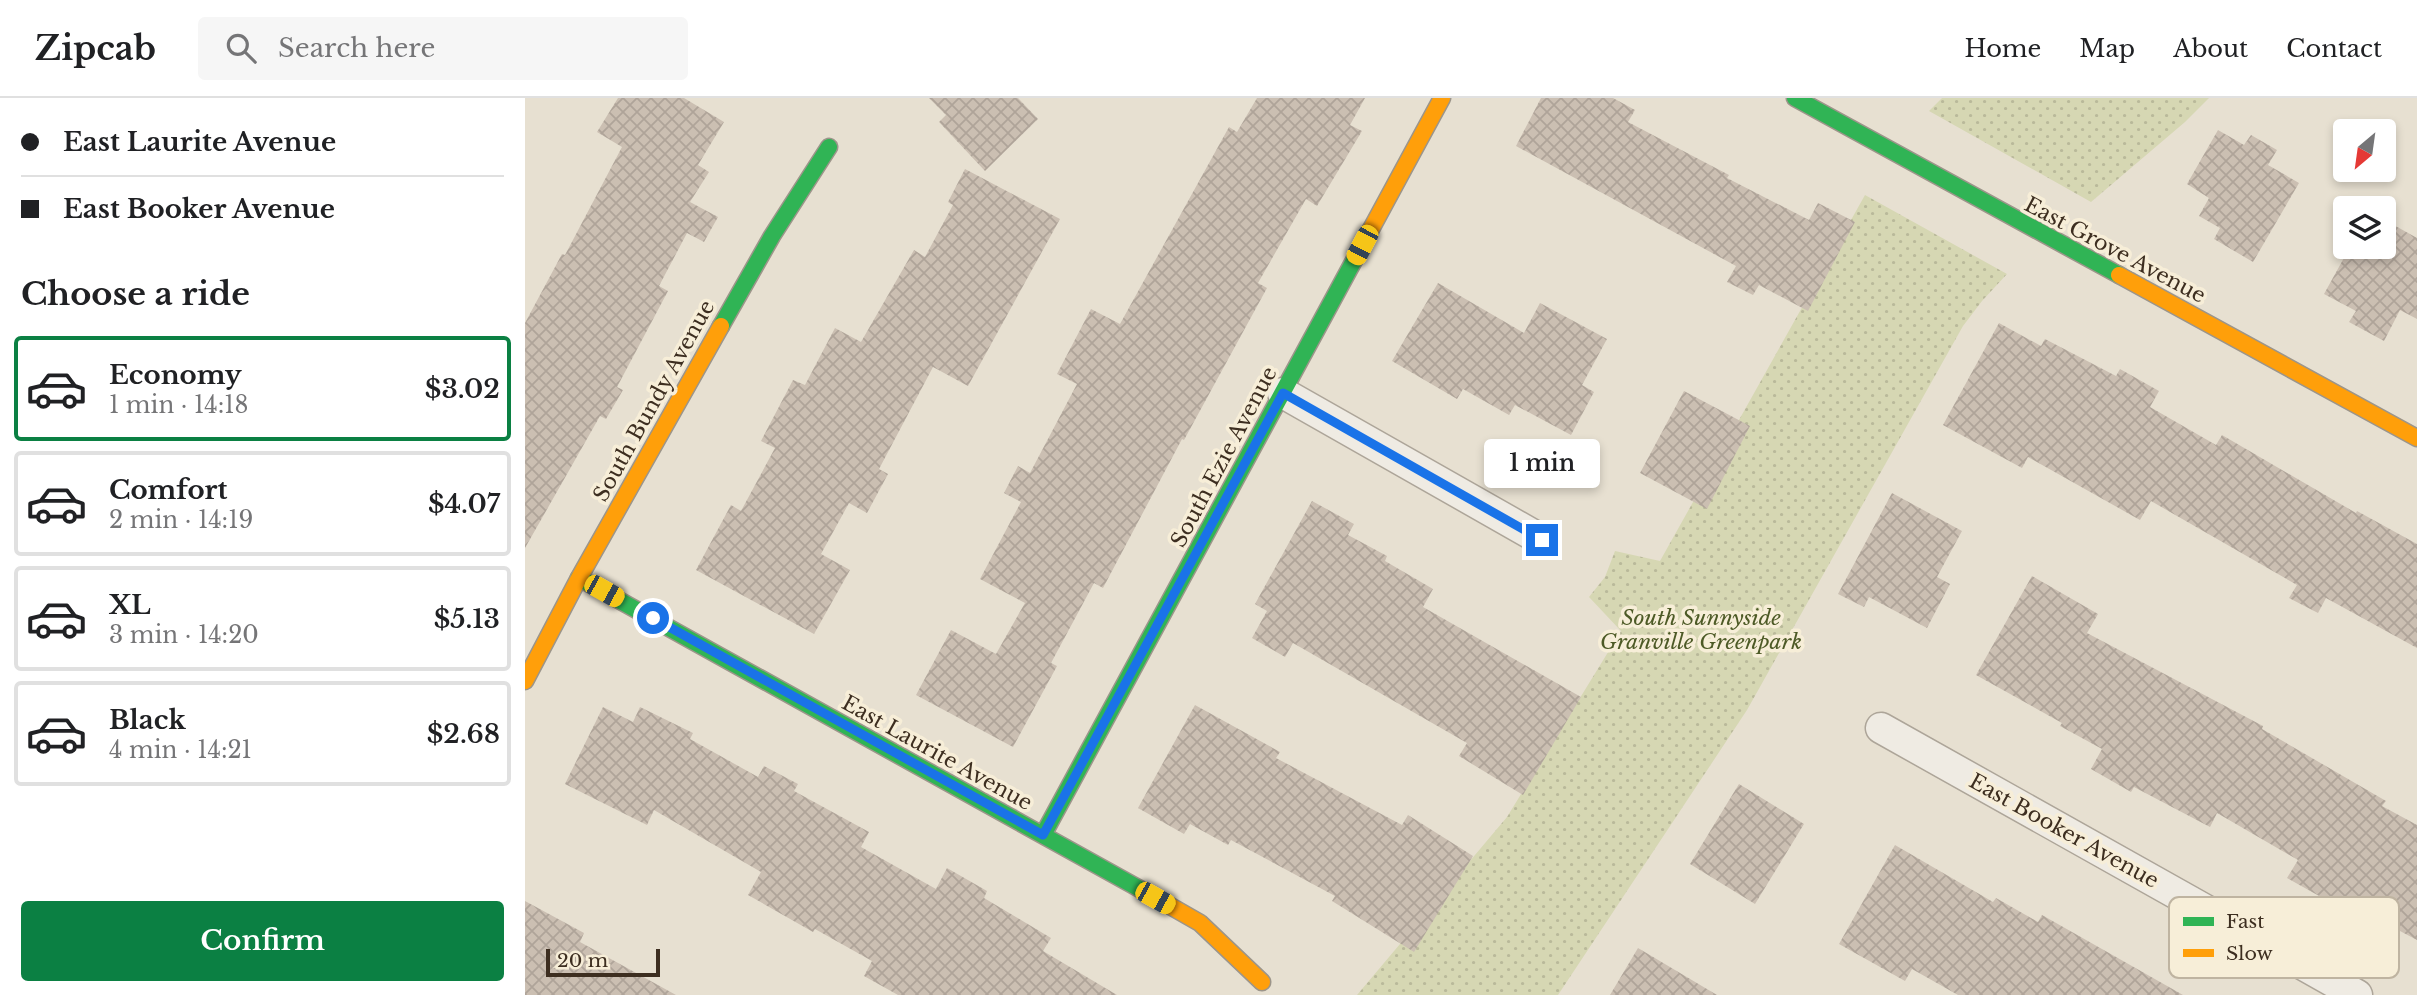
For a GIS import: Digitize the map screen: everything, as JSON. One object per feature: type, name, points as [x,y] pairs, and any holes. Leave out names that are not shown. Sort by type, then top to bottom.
[{"type":"street","name":"South Ezie Avenue","points":[[1043,835],[1441,98]]},
{"type":"street","name":"East Grove Avenue","points":[[1795,98],[2417,438]]},
{"type":"street","name":"South Bundy Avenue","points":[[525,681],[579,578],[772,236],[828,147]]},
{"type":"street","points":[[1283,393],[1542,540]]},
{"type":"street","name":"East Laurite Avenue","points":[[579,578],[1200,923],[1262,982]]},
{"type":"street","name":"East Booker Avenue","points":[[1881,729],[2182,897]]},
{"type":"street","name":"East Booker Avenue","points":[[2327,978],[2357,995]]},
{"type":"green space","points":[[1942,98],[2209,98],[2185,122],[2091,202],[1929,111]]},
{"type":"green space","name":"South Sunnyside Granville Greenpark","points":[[1865,195],[2007,274],[1963,326],[1747,710],[1558,995],[1357,995],[1507,817],[1621,631],[1589,597],[1605,577],[1615,551],[1660,561]]},
{"type":"building","points":[[618,98],[684,98],[724,122],[698,165],[709,172],[690,202],[718,217],[704,242],[687,233],[659,286],[668,291],[617,387],[623,390],[606,419],[600,416],[525,548],[525,323],[562,254],[565,255],[622,147],[597,132]]},
{"type":"building","points":[[929,98],[1018,98],[1038,119],[985,171],[939,122],[946,115]]},
{"type":"building","points":[[1257,98],[1365,98],[1350,125],[1362,131],[1317,206],[1306,199],[1258,283],[1267,288],[1184,440],[1182,439],[1103,588],[1094,583],[1051,663],[1057,666],[1013,747],[916,695],[951,630],[996,654],[1025,603],[980,579],[1021,502],[1004,493],[1018,466],[1030,473],[1077,384],[1057,374],[1091,309],[1120,324],[1229,127],[1237,132]]},
{"type":"building","points":[[1541,98],[1613,98],[1635,110],[1628,122],[1729,175],[1727,178],[1809,220],[1818,203],[1855,222],[1808,311],[1759,285],[1753,295],[1727,282],[1736,266],[1516,146]]},
{"type":"building","points":[[2218,130],[2244,145],[2251,135],[2277,150],[2268,165],[2299,183],[2253,262],[2214,239],[2220,228],[2199,216],[2209,198],[2187,184]]},
{"type":"building","points":[[965,169],[1060,219],[968,386],[933,367],[879,469],[888,474],[867,513],[849,503],[821,554],[850,570],[814,634],[696,570],[731,505],[741,511],[775,448],[761,441],[793,380],[805,385],[835,328],[861,342],[914,250],[925,257],[953,205],[948,202]]},
{"type":"building","points":[[2396,226],[2417,238],[2417,319],[2400,310],[2384,341],[2349,322],[2356,311],[2324,294],[2343,259],[2396,259]]},
{"type":"building","points":[[1438,283],[1524,333],[1540,303],[1607,339],[1582,385],[1594,392],[1571,435],[1515,405],[1509,415],[1463,389],[1457,399],[1392,361]]},
{"type":"building","points":[[1999,323],[2041,346],[2045,339],[2116,376],[2120,369],[2159,391],[2150,407],[2216,445],[2222,435],[2356,513],[2357,511],[2417,544],[2417,648],[2326,598],[2318,613],[2289,598],[2297,585],[2151,501],[2140,520],[2028,457],[2022,468],[1943,425]]},
{"type":"building","points":[[1684,391],[1750,426],[1707,509],[1640,473]]},
{"type":"building","points":[[1892,493],[1962,531],[1937,577],[1950,584],[1927,628],[1869,597],[1864,607],[1838,594]]},
{"type":"building","points":[[1312,501],[1354,524],[1348,535],[1387,556],[1385,561],[1433,589],[1423,607],[1581,697],[1523,795],[1459,756],[1467,743],[1293,643],[1285,657],[1252,638],[1267,611],[1255,604]]},
{"type":"building","points":[[2032,576],[2098,614],[2087,633],[2263,726],[2262,729],[2386,801],[2382,806],[2417,825],[2417,940],[2399,930],[2399,897],[2321,897],[2287,878],[2298,860],[2217,813],[2210,827],[2134,787],[2131,792],[2091,769],[2102,749],[2060,726],[2062,723],[1976,675]]},
{"type":"building","points":[[1195,705],[1280,752],[1276,758],[1402,825],[1408,815],[1473,856],[1414,952],[1332,901],[1335,896],[1231,840],[1228,845],[1190,824],[1184,834],[1138,808]]},
{"type":"building","points":[[603,707],[633,722],[640,707],[693,733],[690,739],[758,777],[764,766],[798,784],[794,791],[869,832],[861,847],[936,889],[947,868],[987,891],[984,898],[1051,938],[1043,951],[1117,995],[898,995],[864,976],[872,961],[815,929],[813,932],[748,895],[761,872],[654,810],[647,825],[565,784]]},
{"type":"building","points":[[1739,784],[1804,824],[1755,904],[1690,864]]},
{"type":"building","points":[[1895,845],[1993,902],[1996,898],[2038,922],[2042,915],[2183,995],[1958,995],[1912,969],[1905,981],[1839,944]]},
{"type":"building","points":[[525,901],[584,933],[580,942],[676,995],[525,995]]},
{"type":"building","points":[[1638,948],[1717,995],[1610,995]]},
{"type":"traffic: fast","points":[[1795,98],[2119,275]]},
{"type":"traffic: fast","points":[[721,326],[772,236],[829,147]]},
{"type":"traffic: fast","points":[[1043,835],[1370,231]]},
{"type":"traffic: fast","points":[[579,578],[1158,899]]},
{"type":"traffic: slow","points":[[1370,231],[1442,98]]},
{"type":"traffic: slow","points":[[2119,275],[2417,438]]},
{"type":"traffic: slow","points":[[525,681],[579,578],[721,326]]},
{"type":"traffic: slow","points":[[1158,899],[1200,923],[1262,982]]},
{"type":"route","points":[[653,618],[1043,835],[1283,393],[1542,540]]}]
